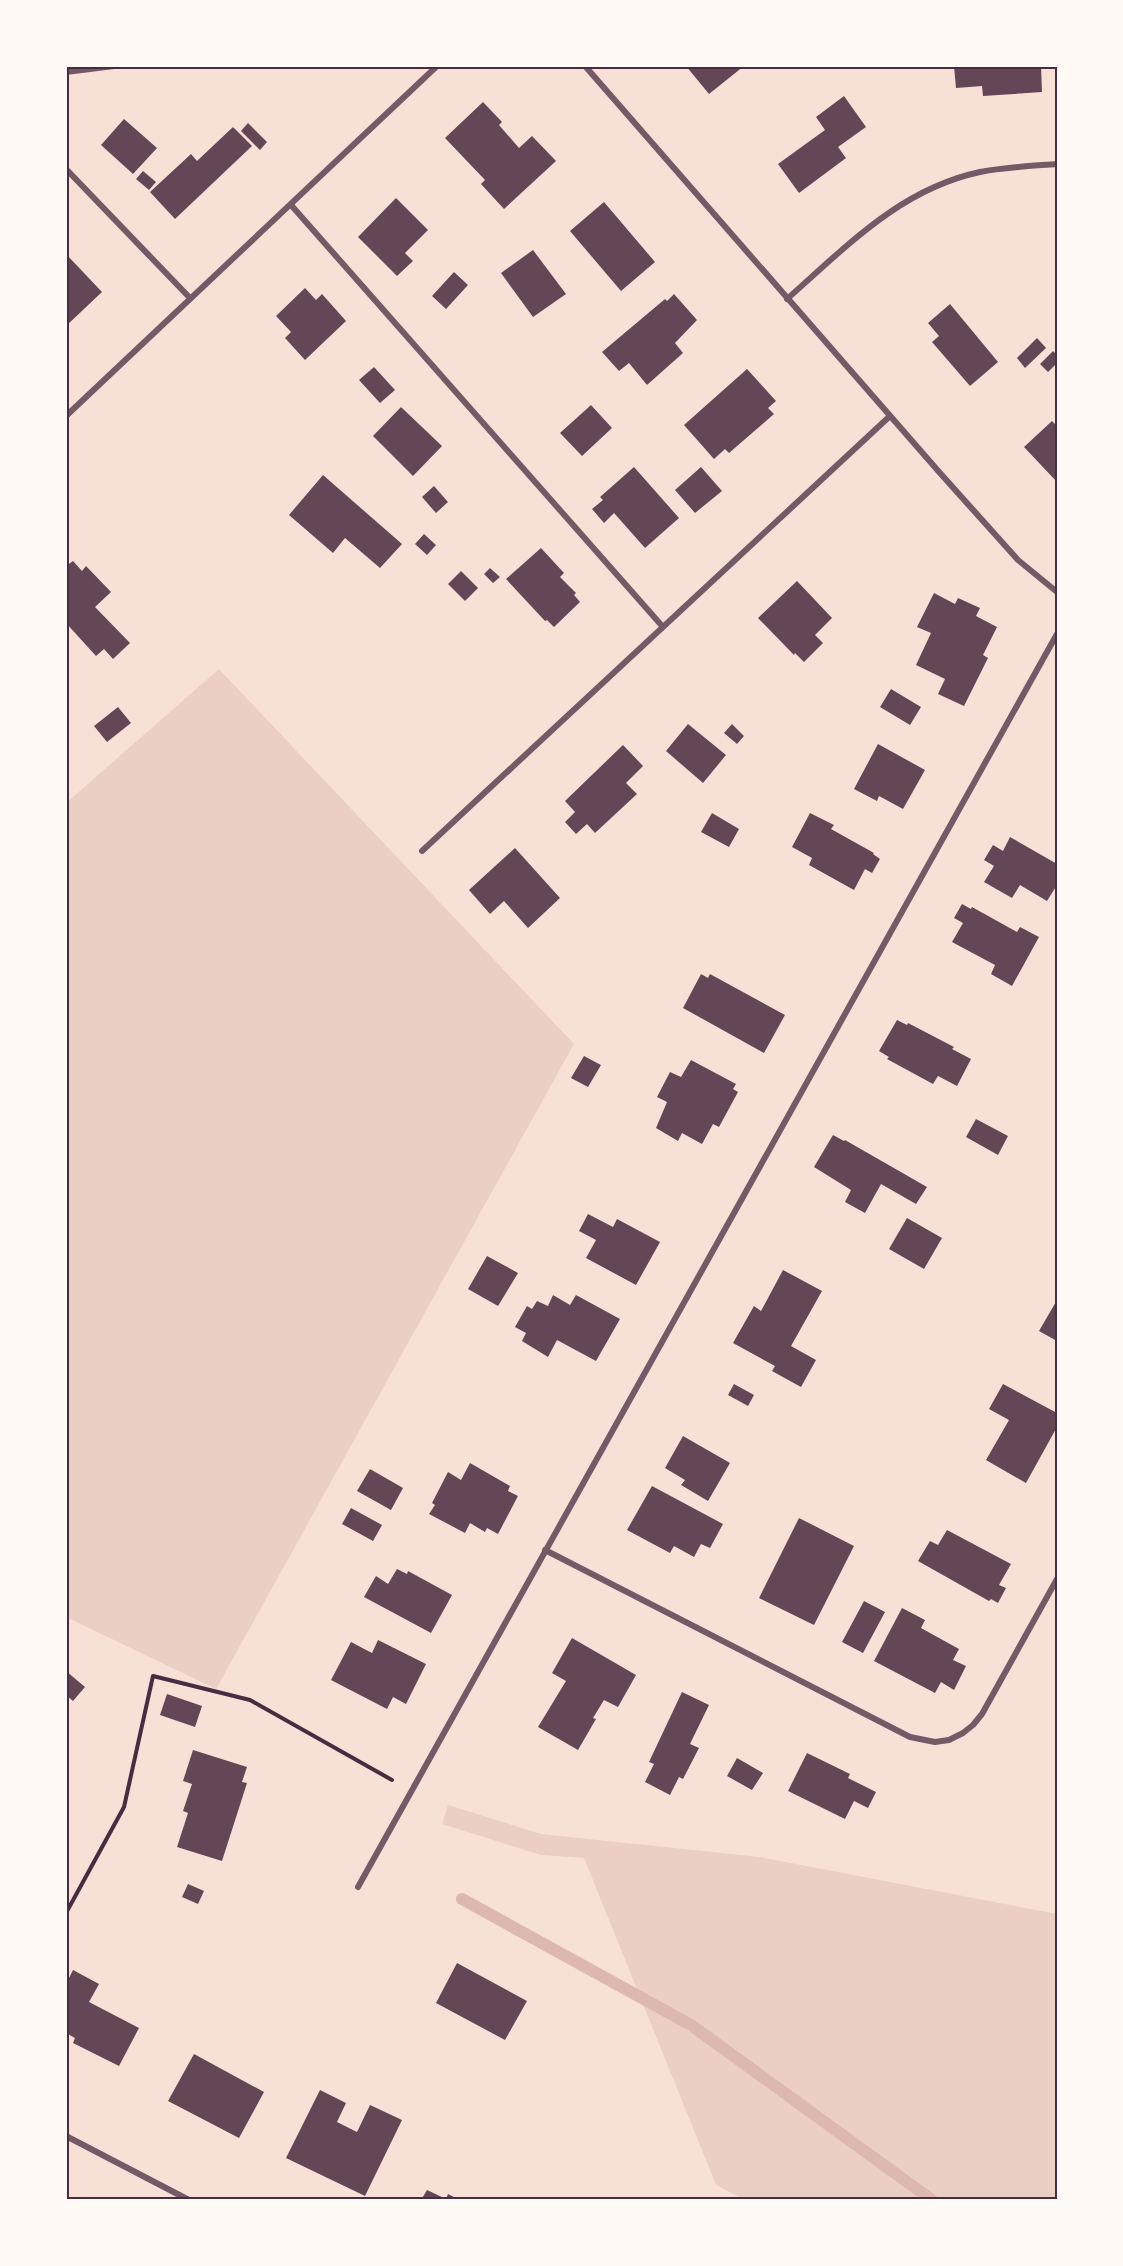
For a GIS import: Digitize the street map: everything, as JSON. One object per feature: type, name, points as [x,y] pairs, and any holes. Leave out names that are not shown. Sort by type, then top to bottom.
[{"type":"street","points":[[66,72],[114,66]]},
{"type":"street","points":[[66,416],[437,66]]},
{"type":"street","points":[[585,66],[1018,560],[1057,592]]},
{"type":"street","points":[[787,299],[888,212],[922,192],[979,172],[1057,164]]},
{"type":"street","points":[[66,169],[190,298]]},
{"type":"street","points":[[291,205],[663,627]]},
{"type":"street","points":[[422,851],[890,416]]},
{"type":"street","points":[[358,1887],[1057,634]]},
{"type":"street","points":[[545,1550],[910,1737],[935,1742],[949,1740],[963,1733],[982,1714],[1057,1579]]},
{"type":"street","points":[[66,2136],[189,2200]]},
{"type":"path","points":[[66,1913],[124,1807],[153,1676],[250,1700],[412,1791]]},
{"type":"shaded area","points":[[219,669],[574,1044],[216,1689],[66,1617],[66,803]]},
{"type":"shaded area","points":[[448,1805],[541,1834],[760,1857],[1057,1914],[1057,2200],[745,2200],[716,2185],[584,1858],[541,1855],[442,1824]]},
{"type":"building","points":[[686,66],[744,66],[709,94]]},
{"type":"building","points":[[954,66],[1041,66],[1042,92],[983,96],[982,86],[956,88]]},
{"type":"building","points":[[844,96],[866,127],[838,147],[846,158],[799,193],[778,164],[825,130],[816,117]]},
{"type":"building","points":[[483,102],[502,122],[499,125],[519,148],[532,136],[556,161],[504,209],[481,184],[485,180],[445,138]]},
{"type":"building","points":[[124,119],[157,148],[133,174],[101,145]]},
{"type":"building","points":[[248,123],[267,142],[260,150],[241,131]]},
{"type":"building","points":[[233,127],[252,146],[175,219],[150,192],[191,154],[197,161]]},
{"type":"building","points":[[143,171],[156,182],[149,190],[136,179]]},
{"type":"building","points":[[396,198],[428,230],[405,253],[413,261],[397,276],[358,237]]},
{"type":"building","points":[[604,202],[655,262],[621,291],[570,231]]},
{"type":"building","points":[[533,250],[566,294],[533,317],[501,273]]},
{"type":"building","points":[[66,254],[102,292],[66,326]]},
{"type":"building","points":[[454,272],[468,285],[446,309],[432,296]]},
{"type":"building","points":[[305,288],[316,300],[322,294],[346,321],[305,360],[285,338],[291,332],[276,316]]},
{"type":"building","points":[[674,294],[697,320],[675,343],[683,353],[647,385],[629,363],[619,371],[602,352]]},
{"type":"building","points":[[950,304],[998,362],[970,386],[932,342],[939,336],[928,323]]},
{"type":"building","points":[[1037,338],[1046,348],[1025,368],[1017,358]]},
{"type":"building","points":[[1053,351],[1057,355],[1057,363],[1048,372],[1040,364]]},
{"type":"building","points":[[374,367],[395,390],[380,403],[359,380]]},
{"type":"building","points":[[747,369],[776,401],[768,408],[774,414],[729,453],[725,449],[714,459],[684,425]]},
{"type":"building","points":[[591,405],[612,428],[582,456],[560,433]]},
{"type":"building","points":[[401,407],[442,446],[413,476],[373,436]]},
{"type":"building","points":[[1052,421],[1057,426],[1057,482],[1024,447]]},
{"type":"building","points":[[634,467],[679,518],[645,548],[614,513],[604,523],[592,509],[603,500],[600,497]]},
{"type":"building","points":[[701,467],[722,491],[695,513],[675,490]]},
{"type":"building","points":[[323,475],[402,544],[380,568],[345,538],[333,553],[289,515]]},
{"type":"building","points":[[434,486],[448,502],[436,513],[422,497]]},
{"type":"building","points":[[424,534],[436,545],[427,555],[415,544]]},
{"type":"building","points":[[541,548],[564,573],[560,577],[576,593],[574,595],[580,602],[554,627],[547,620],[545,621],[506,579]]},
{"type":"building","points":[[73,561],[82,571],[86,566],[111,592],[95,607],[130,643],[113,659],[104,649],[96,656],[66,623],[66,566]]},
{"type":"building","points":[[490,568],[500,577],[493,583],[484,574]]},
{"type":"building","points":[[461,571],[478,588],[465,601],[448,584]]},
{"type":"building","points":[[797,581],[832,618],[815,635],[823,643],[804,662],[795,653],[794,655],[758,618]]},
{"type":"building","points":[[934,593],[955,604],[958,598],[980,608],[976,616],[997,627],[983,655],[988,658],[964,706],[938,694],[945,679],[916,665],[931,633],[917,627]]},
{"type":"building","points":[[891,689],[921,707],[910,725],[880,707]]},
{"type":"building","points":[[118,707],[131,723],[107,742],[94,726]]},
{"type":"building","points":[[688,724],[726,755],[703,783],[666,751]]},
{"type":"building","points":[[732,724],[744,736],[737,744],[724,733]]},
{"type":"building","points":[[878,744],[925,770],[903,809],[879,796],[877,801],[854,789]]},
{"type":"building","points":[[623,745],[643,766],[626,783],[637,794],[595,833],[587,824],[576,834],[565,822],[575,812],[565,801]]},
{"type":"building","points":[[712,813],[739,829],[729,847],[701,832]]},
{"type":"building","points":[[810,813],[834,825],[831,829],[874,853],[880,859],[872,873],[865,869],[854,890],[809,865],[812,858],[792,847]]},
{"type":"building","points":[[1010,837],[1057,864],[1057,885],[1047,901],[1020,885],[1012,898],[984,882],[994,866],[984,860],[993,845],[1003,851]]},
{"type":"building","points":[[515,848],[560,898],[528,928],[504,901],[490,914],[469,890]]},
{"type":"building","points":[[962,904],[971,909],[972,907],[1017,932],[1020,927],[1039,937],[1012,986],[991,974],[995,965],[952,942],[963,923],[954,918]]},
{"type":"building","points":[[701,974],[708,978],[710,974],[785,1015],[764,1053],[683,1008]]},
{"type":"building","points":[[897,1020],[907,1025],[908,1023],[954,1047],[952,1049],[971,1059],[957,1086],[938,1076],[933,1084],[887,1059],[889,1057],[879,1051]]},
{"type":"building","points":[[584,1056],[601,1065],[588,1087],[571,1078]]},
{"type":"building","points":[[691,1060],[736,1084],[733,1089],[738,1092],[719,1127],[713,1124],[702,1144],[682,1133],[678,1141],[656,1128],[667,1102],[657,1097],[670,1072],[681,1077]]},
{"type":"building","points":[[976,1119],[1008,1136],[998,1155],[966,1137]]},
{"type":"building","points":[[833,1135],[927,1187],[916,1204],[881,1184],[865,1213],[845,1202],[851,1190],[814,1167]]},
{"type":"building","points":[[588,1214],[613,1227],[617,1219],[660,1242],[636,1285],[586,1258],[596,1240],[579,1231]]},
{"type":"building","points":[[907,1218],[942,1238],[924,1269],[889,1249]]},
{"type":"building","points":[[487,1256],[518,1273],[498,1306],[468,1289]]},
{"type":"building","points":[[783,1270],[822,1291],[791,1346],[816,1360],[801,1387],[772,1371],[775,1366],[733,1343],[754,1306],[761,1311]]},
{"type":"building","points":[[553,1295],[570,1305],[576,1295],[620,1319],[596,1361],[557,1340],[548,1357],[522,1341],[526,1333],[515,1327],[527,1306],[532,1309],[537,1301],[548,1306]]},
{"type":"building","points":[[1057,1300],[1057,1341],[1039,1331]]},
{"type":"building","points":[[734,1384],[754,1395],[748,1406],[728,1395]]},
{"type":"building","points":[[1003,1384],[1057,1413],[1057,1427],[1026,1483],[986,1460],[1009,1420],[989,1409]]},
{"type":"building","points":[[683,1436],[730,1463],[708,1501],[681,1485],[685,1480],[665,1468]]},
{"type":"building","points":[[470,1463],[510,1486],[508,1491],[518,1496],[498,1534],[487,1528],[485,1532],[470,1523],[465,1533],[429,1514],[435,1505],[432,1503],[448,1472],[461,1480]]},
{"type":"building","points":[[370,1469],[403,1488],[391,1510],[357,1491]]},
{"type":"building","points":[[652,1486],[723,1524],[710,1548],[701,1544],[694,1557],[674,1546],[670,1553],[627,1530]]},
{"type":"building","points":[[351,1508],[382,1525],[373,1541],[342,1524]]},
{"type":"building","points":[[799,1518],[854,1546],[814,1625],[759,1598]]},
{"type":"building","points":[[947,1530],[1011,1564],[999,1585],[1006,1588],[998,1603],[991,1599],[989,1601],[918,1561],[930,1541],[938,1545]]},
{"type":"building","points":[[397,1569],[407,1574],[408,1571],[452,1595],[431,1633],[364,1597],[376,1576],[388,1584]]},
{"type":"building","points":[[864,1601],[885,1612],[863,1653],[842,1642]]},
{"type":"building","points":[[902,1608],[925,1620],[921,1628],[959,1649],[953,1660],[966,1666],[954,1690],[941,1682],[935,1693],[874,1661]]},
{"type":"building","points":[[572,1638],[636,1675],[618,1707],[604,1700],[578,1750],[538,1727],[566,1681],[552,1673]]},
{"type":"building","points":[[378,1640],[426,1664],[406,1704],[393,1697],[387,1709],[331,1680],[351,1642],[372,1653]]},
{"type":"building","points":[[66,1671],[85,1687],[73,1701],[66,1695]]},
{"type":"building","points":[[682,1692],[709,1705],[690,1744],[699,1748],[683,1779],[679,1777],[670,1795],[645,1782],[654,1764],[649,1762]]},
{"type":"building","points":[[167,1694],[202,1706],[195,1727],[160,1715]]},
{"type":"building","points":[[193,1750],[247,1767],[242,1782],[247,1783],[222,1861],[177,1847],[188,1813],[183,1811],[192,1784],[183,1781]]},
{"type":"building","points":[[807,1753],[850,1774],[848,1778],[876,1792],[868,1808],[854,1801],[845,1819],[788,1791]]},
{"type":"building","points":[[737,1758],[763,1773],[752,1790],[727,1776]]},
{"type":"building","points":[[188,1884],[204,1891],[198,1904],[182,1897]]},
{"type":"building","points":[[457,1963],[527,2001],[505,2040],[436,2003]]},
{"type":"building","points":[[73,1970],[99,1984],[89,2002],[139,2028],[119,2066],[73,2043],[75,2038],[66,2033],[66,1984]]},
{"type":"building","points":[[194,2054],[264,2092],[239,2138],[168,2101]]},
{"type":"building","points":[[320,2090],[346,2103],[337,2122],[357,2132],[370,2105],[402,2120],[365,2196],[286,2158]]},
{"type":"building","points":[[427,2190],[446,2199],[448,2194],[460,2200],[421,2200]]},
{"type":"waterway","points":[[462,1899],[691,2025],[932,2200]]}]
